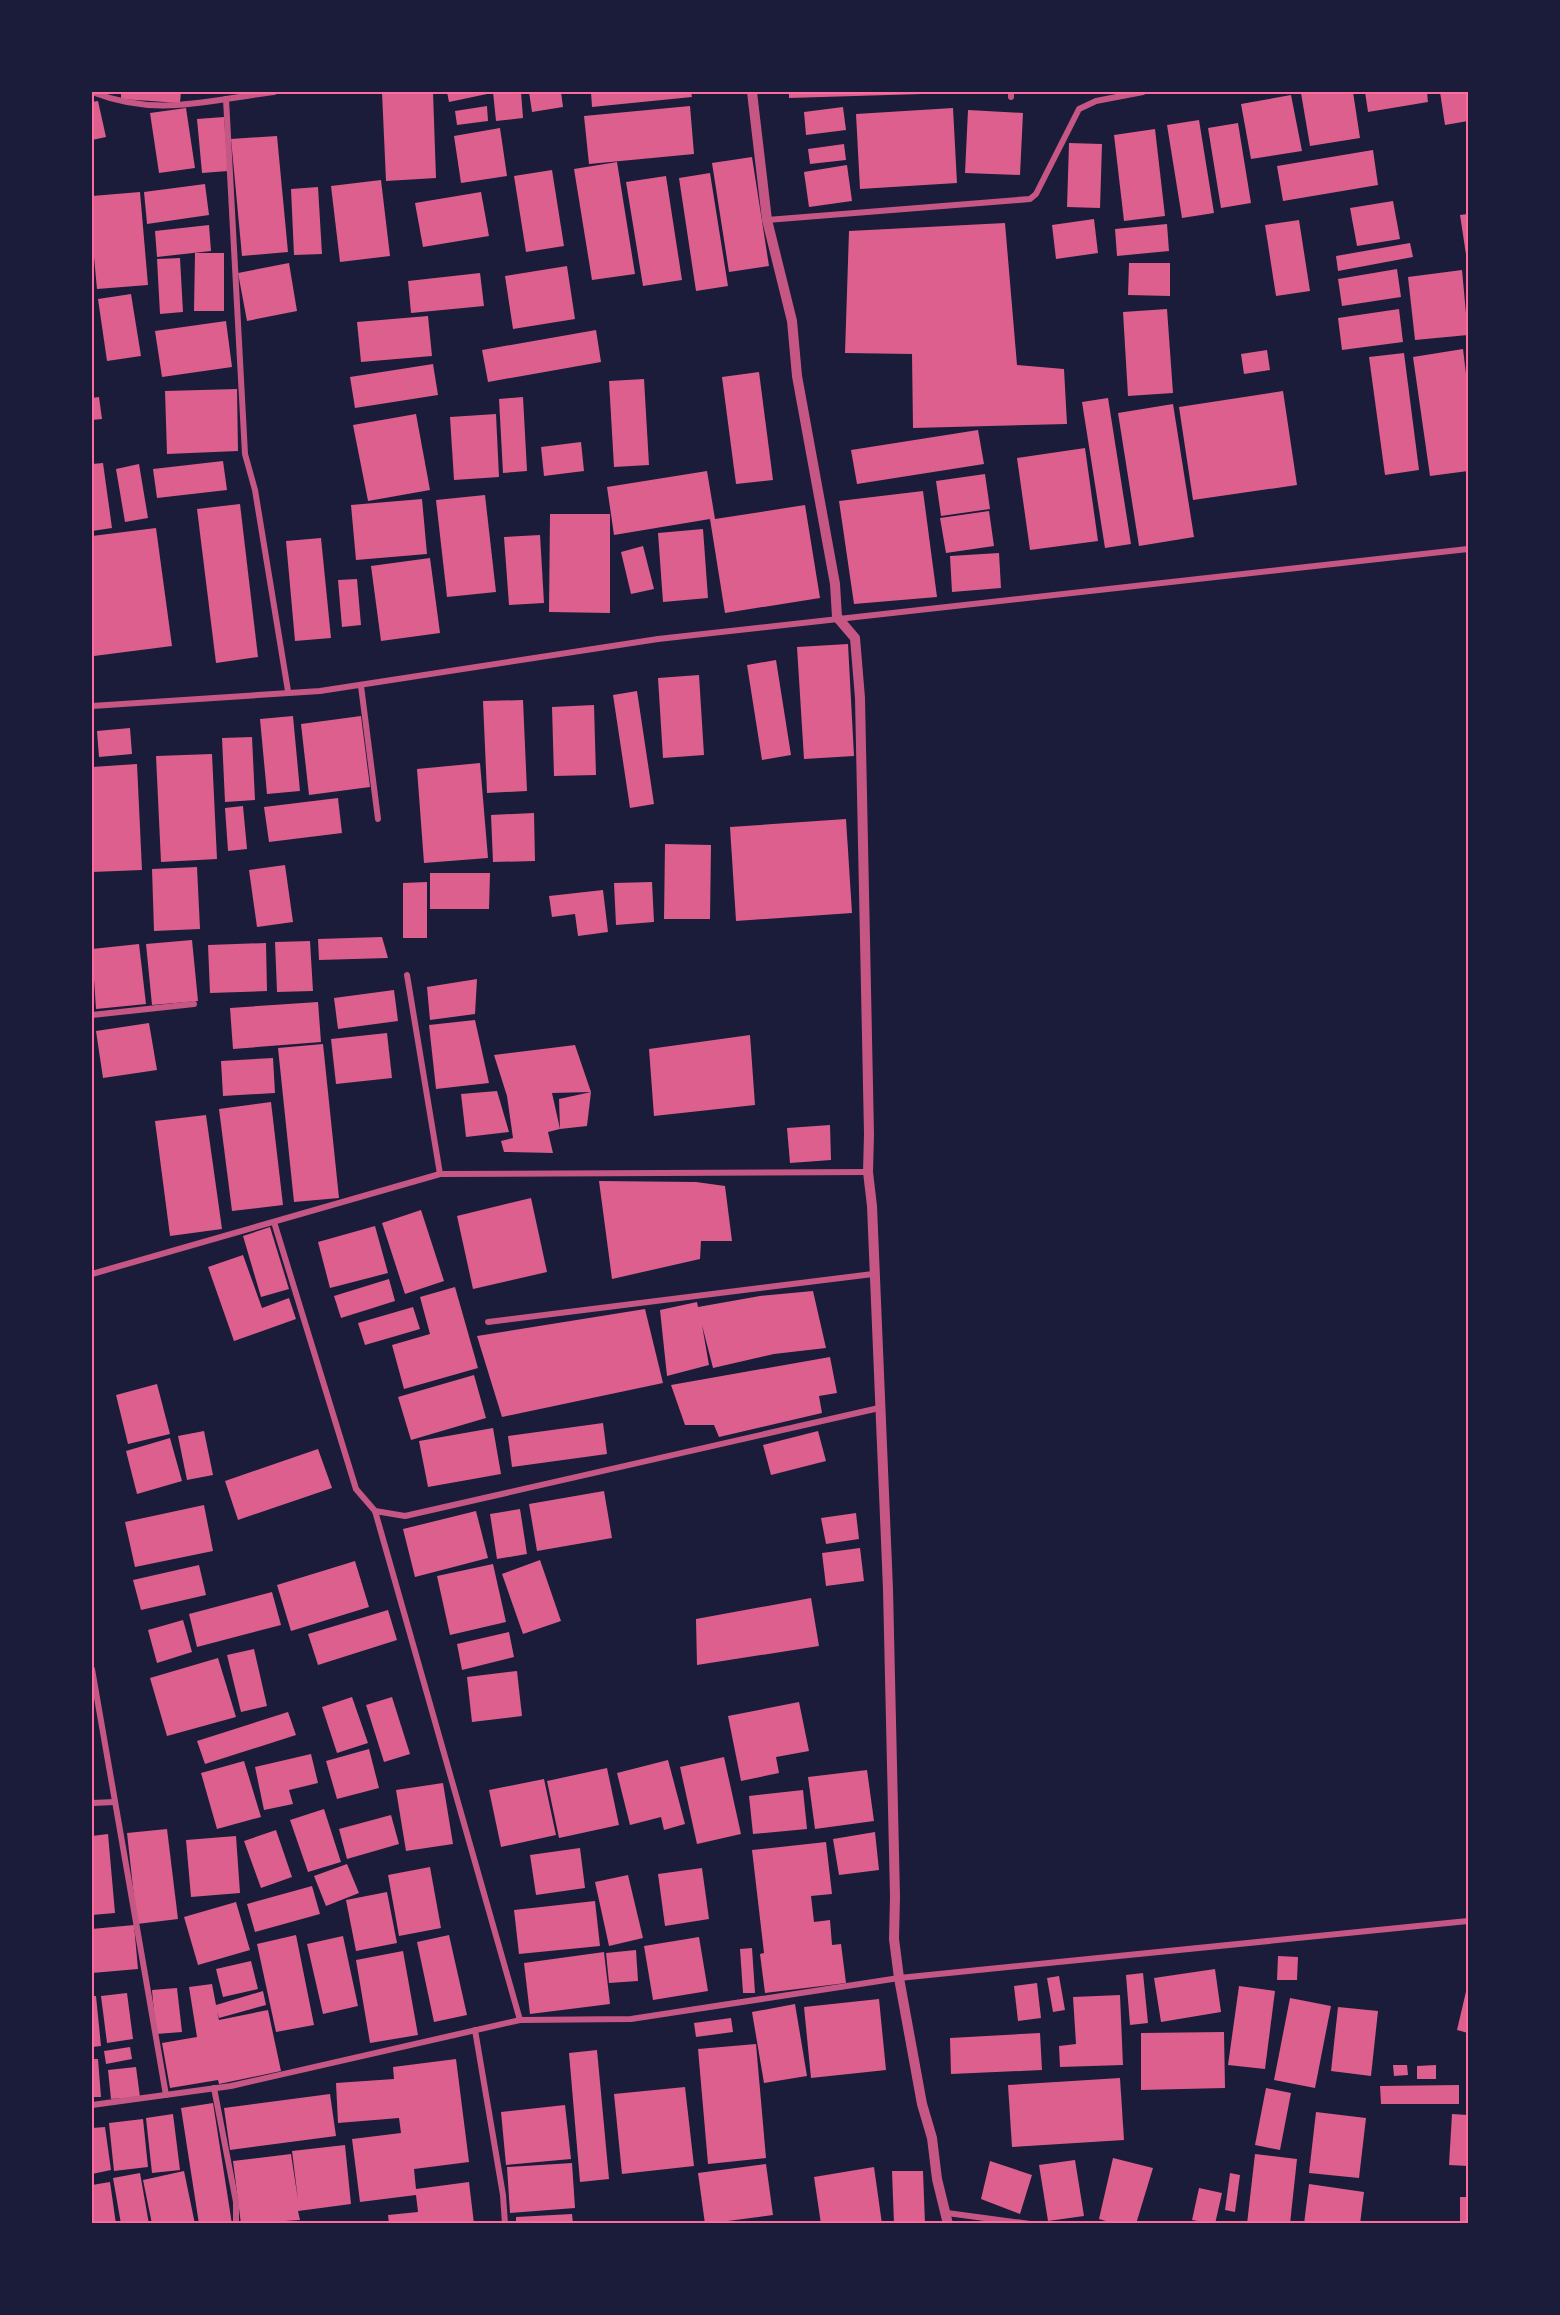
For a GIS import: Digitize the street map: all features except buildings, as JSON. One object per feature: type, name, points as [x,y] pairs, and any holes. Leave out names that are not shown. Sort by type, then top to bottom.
[{"type":"street","points":[[92,92],[117,102],[145,106],[182,106],[274,92]]},
{"type":"street","points":[[752,92],[767,220],[792,321],[797,376],[836,585],[837,617],[855,638],[860,698],[868,1172],[872,1206],[891,1703],[894,1940],[898,1978],[922,2104],[932,2138],[937,2180],[947,2218],[1030,2223]]},
{"type":"street","points":[[767,220],[1030,199],[1036,194],[1079,109],[1096,101],[1143,92]]},
{"type":"street","points":[[226,99],[245,454],[255,490],[288,691]]},
{"type":"street","points":[[92,706],[360,686],[658,639],[837,617],[1468,549]]},
{"type":"street","points":[[360,686],[378,819]]},
{"type":"street","points":[[407,975],[440,1174]]},
{"type":"street","points":[[92,1015],[194,1004]]},
{"type":"street","points":[[92,1274],[440,1174],[868,1172]]},
{"type":"street","points":[[274,1222],[356,1489],[375,1511],[520,2020]]},
{"type":"street","points":[[488,1322],[873,1274]]},
{"type":"street","points":[[375,1511],[405,1516],[879,1408]]},
{"type":"street","points":[[92,1669],[166,2095]]},
{"type":"street","points":[[92,1803],[116,1802]]},
{"type":"street","points":[[92,2105],[214,2088],[520,2020],[631,2019],[898,1978],[1468,1921]]},
{"type":"street","points":[[475,2031],[503,2194],[505,2223]]},
{"type":"street","points":[[214,2088],[236,2202],[236,2223]]}]
